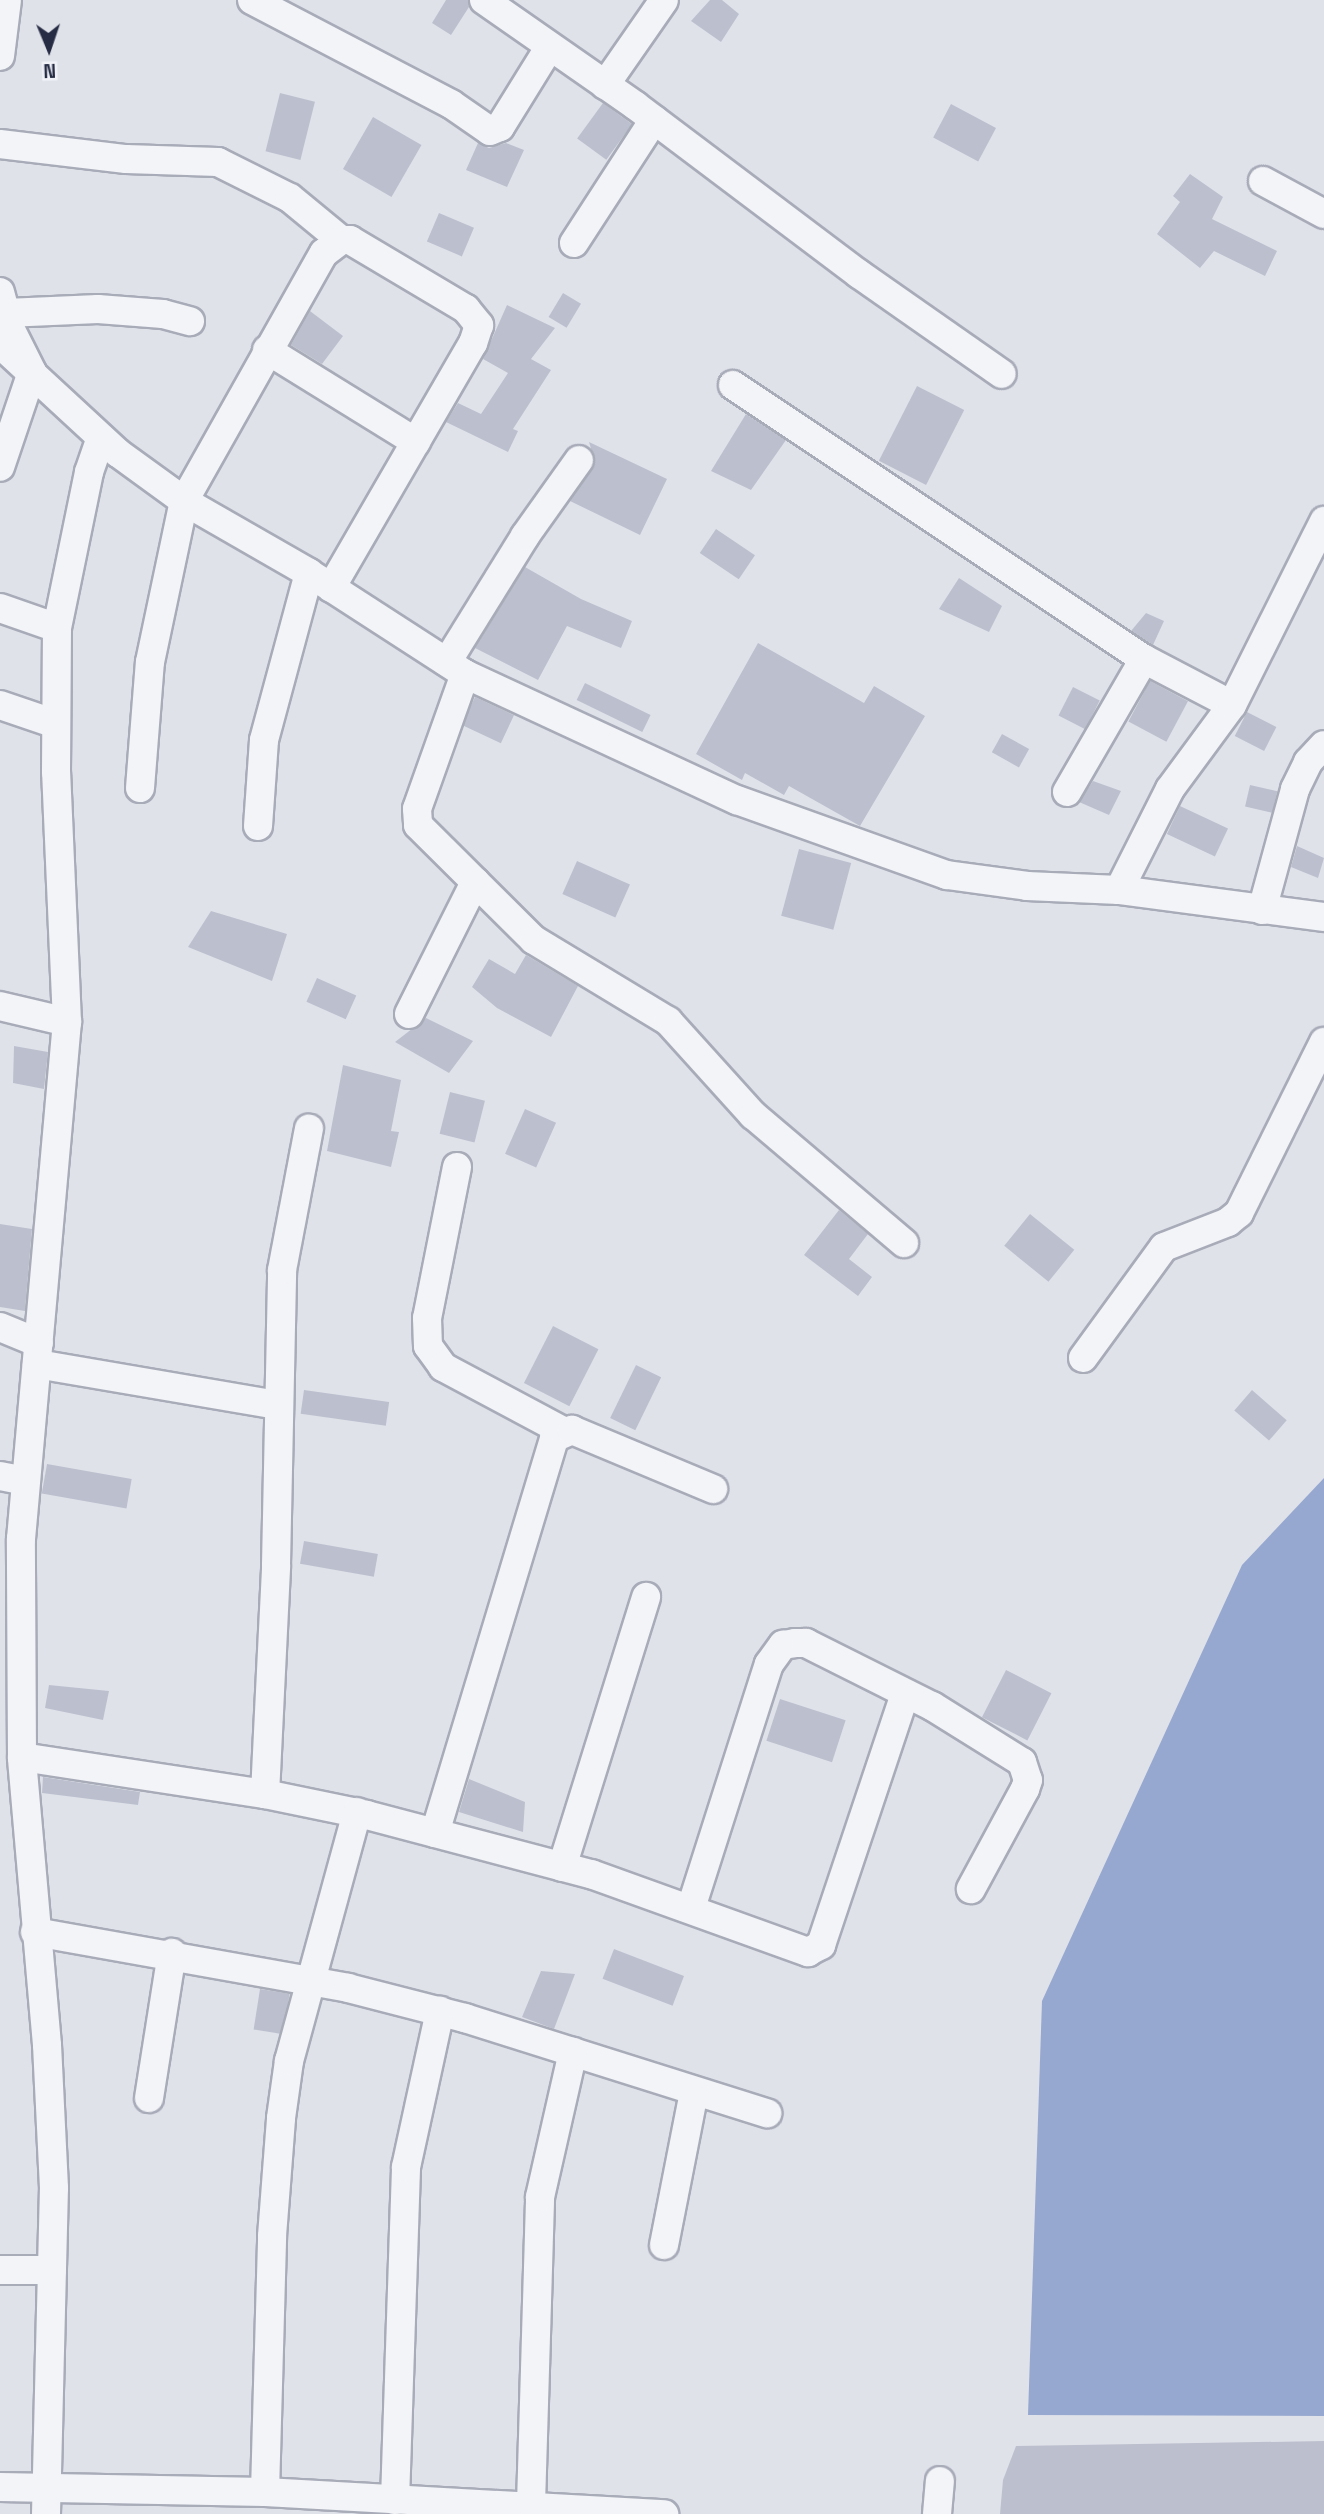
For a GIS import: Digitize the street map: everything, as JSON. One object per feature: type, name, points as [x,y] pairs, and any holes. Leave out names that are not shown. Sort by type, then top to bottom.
[{"type":"street","points":[[0,56],[7,0]]},
{"type":"street","points":[[252,0],[451,104],[490,131],[500,127],[549,48]]},
{"type":"street","points":[[484,0],[654,120],[1002,374]]},
{"type":"street","points":[[605,85],[664,0]]},
{"type":"street","points":[[574,243],[654,120]]},
{"type":"street","points":[[0,144],[126,159],[218,162],[290,198],[341,240],[357,242],[379,255],[467,309],[479,324],[473,343],[416,442],[320,580],[264,740],[258,826]]},
{"type":"street","points":[[1263,181],[1324,214]]},
{"type":"street","points":[[140,788],[150,662],[184,500],[324,253],[341,240]]},
{"type":"street","points":[[0,467],[32,372],[3,303],[163,314],[190,321]]},
{"type":"street","points":[[0,344],[101,438],[184,500],[320,580],[456,668],[737,800],[917,866],[1027,887],[1119,890],[1324,916]]},
{"type":"street","points":[[267,351],[416,442]]},
{"type":"street","points":[[733,385],[1144,659],[1232,705]]},
{"type":"street","points":[[47,2500],[52,2270],[48,2058],[15,1771],[10,1664],[13,1478],[38,1353],[67,1022],[55,724],[57,628],[89,472],[101,438]]},
{"type":"street","points":[[579,460],[525,536],[456,668],[416,817],[427,836],[534,940],[668,1021],[753,1115],[904,1243]]},
{"type":"street","points":[[1119,890],[1170,789],[1232,705],[1324,520]]},
{"type":"street","points":[[0,608],[57,628]]},
{"type":"street","points":[[1067,792],[1144,659]]},
{"type":"street","points":[[0,705],[55,724]]},
{"type":"street","points":[[1262,910],[1296,789],[1308,762],[1324,745]]},
{"type":"street","points":[[409,1014],[475,882]]},
{"type":"street","points":[[0,1006],[67,1022]]},
{"type":"street","points":[[1083,1358],[1164,1247],[1228,1222],[1240,1213],[1324,1042]]},
{"type":"street","points":[[265,1794],[276,1565],[277,1405],[282,1270],[309,1129]]},
{"type":"street","points":[[457,1167],[427,1318],[428,1346],[433,1358],[454,1374],[563,1431],[606,1442],[713,1489]]},
{"type":"street","points":[[0,1327],[38,1353],[277,1405]]},
{"type":"street","points":[[435,1833],[530,1508],[554,1438],[563,1431]]},
{"type":"street","points":[[562,1867],[646,1597]]},
{"type":"street","points":[[691,1909],[774,1653],[783,1645],[806,1643],[984,1734],[1027,1769],[1025,1789],[971,1889]]},
{"type":"street","points":[[15,1771],[265,1794],[356,1812],[562,1867],[691,1909],[808,1952],[821,1945],[905,1694]]},
{"type":"street","points":[[265,2492],[276,2166],[289,2061],[356,1812]]},
{"type":"street","points":[[35,1932],[172,1953],[310,1980],[440,2011],[767,2113]]},
{"type":"street","points":[[149,2098],[172,1953]]},
{"type":"street","points":[[395,2500],[406,2167],[440,2011]]},
{"type":"street","points":[[531,2504],[540,2197],[573,2052]]},
{"type":"street","points":[[664,2245],[694,2092]]},
{"type":"street","points":[[0,2270],[52,2270]]},
{"type":"street","points":[[937,2514],[940,2481]]},
{"type":"street","points":[[0,2487],[47,2500],[230,2502],[265,2492],[365,2506],[395,2500],[464,2508],[531,2504],[664,2514]]},
{"type":"water","points":[[1324,1478],[1324,2416],[1028,2415],[1042,2001],[1242,1565]]},
{"type":"building","points":[[446,0],[468,0],[469,7],[451,35],[432,23]]},
{"type":"building","points":[[710,0],[722,0],[739,14],[721,42],[691,21]]},
{"type":"building","points":[[280,93],[315,102],[300,160],[265,151]]},
{"type":"building","points":[[603,103],[632,124],[606,160],[577,139]]},
{"type":"building","points":[[951,104],[996,128],[978,161],[933,138]]},
{"type":"building","points":[[373,117],[421,145],[391,197],[343,169]]},
{"type":"building","points":[[478,143],[489,148],[506,143],[524,150],[507,187],[466,170]]},
{"type":"building","points":[[1190,174],[1223,197],[1212,219],[1277,251],[1265,276],[1214,251],[1200,268],[1157,234],[1180,202],[1173,196]]},
{"type":"building","points":[[439,213],[474,228],[462,256],[427,242]]},
{"type":"building","points":[[563,293],[581,304],[567,328],[549,317]]},
{"type":"building","points":[[507,305],[555,328],[531,359],[551,370],[513,429],[518,431],[508,452],[446,422],[458,403],[481,414],[508,373],[483,359]]},
{"type":"building","points":[[310,311],[343,336],[322,364],[291,345]]},
{"type":"building","points":[[917,386],[964,410],[926,485],[879,461]]},
{"type":"building","points":[[746,414],[786,440],[751,490],[711,471]]},
{"type":"building","points":[[589,442],[667,479],[640,535],[570,501],[595,462]]},
{"type":"building","points":[[716,529],[755,555],[739,579],[700,553]]},
{"type":"building","points":[[525,567],[581,599],[632,621],[621,648],[567,626],[538,680],[475,648]]},
{"type":"building","points":[[959,578],[1002,606],[989,632],[939,609]]},
{"type":"building","points":[[1146,613],[1164,621],[1153,645],[1131,631]]},
{"type":"building","points":[[758,643],[864,703],[874,686],[925,716],[860,826],[789,786],[784,795],[745,773],[742,780],[696,754]]},
{"type":"building","points":[[1150,681],[1188,701],[1166,742],[1128,722]]},
{"type":"building","points":[[585,683],[651,715],[642,732],[577,700]]},
{"type":"building","points":[[1073,687],[1100,701],[1085,729],[1058,716]]},
{"type":"building","points":[[475,697],[514,715],[501,743],[462,725]]},
{"type":"building","points":[[1247,712],[1276,727],[1264,751],[1235,736]]},
{"type":"building","points":[[1002,734],[1029,749],[1019,767],[992,752]]},
{"type":"building","points":[[1093,781],[1121,791],[1109,815],[1079,802]]},
{"type":"building","points":[[1250,785],[1277,791],[1272,813],[1245,806]]},
{"type":"building","points":[[1180,806],[1228,828],[1215,856],[1167,834]]},
{"type":"building","points":[[1297,846],[1324,858],[1318,878],[1291,867]]},
{"type":"building","points":[[799,849],[851,863],[833,930],[781,916]]},
{"type":"building","points":[[577,861],[630,885],[615,917],[562,894]]},
{"type":"building","points":[[211,911],[287,934],[272,981],[188,947]]},
{"type":"building","points":[[526,955],[578,986],[551,1037],[497,1008],[472,987],[489,959],[515,974]]},
{"type":"building","points":[[317,978],[356,995],[346,1019],[306,1002]]},
{"type":"building","points":[[426,1018],[473,1041],[449,1073],[395,1042]]},
{"type":"building","points":[[14,1046],[48,1052],[44,1089],[13,1083]]},
{"type":"building","points":[[343,1065],[401,1080],[391,1131],[399,1132],[391,1167],[327,1151]]},
{"type":"building","points":[[450,1092],[485,1101],[475,1142],[440,1134]]},
{"type":"building","points":[[525,1109],[556,1123],[536,1168],[505,1154]]},
{"type":"building","points":[[839,1210],[868,1234],[849,1259],[872,1277],[858,1296],[804,1255]]},
{"type":"building","points":[[1030,1214],[1074,1250],[1048,1282],[1004,1246]]},
{"type":"building","points":[[0,1224],[32,1229],[25,1311],[0,1307]]},
{"type":"building","points":[[553,1326],[598,1349],[569,1406],[524,1383]]},
{"type":"building","points":[[636,1365],[661,1377],[635,1430],[610,1418]]},
{"type":"building","points":[[304,1390],[389,1402],[386,1426],[301,1414]]},
{"type":"building","points":[[1252,1390],[1287,1420],[1269,1441],[1234,1410]]},
{"type":"building","points":[[47,1464],[132,1479],[126,1508],[42,1494]]},
{"type":"building","points":[[304,1541],[378,1554],[374,1577],[300,1564]]},
{"type":"building","points":[[1006,1670],[1051,1693],[1027,1740],[982,1717]]},
{"type":"building","points":[[49,1685],[109,1691],[103,1720],[45,1708]]},
{"type":"building","points":[[780,1699],[846,1720],[832,1762],[766,1741]]},
{"type":"building","points":[[43,1777],[140,1792],[138,1805],[42,1793]]},
{"type":"building","points":[[469,1779],[525,1802],[523,1832],[459,1812]]},
{"type":"building","points":[[614,1949],[684,1976],[673,2006],[603,1979]]},
{"type":"building","points":[[541,1971],[575,1974],[554,2029],[522,2017]]},
{"type":"building","points":[[260,1989],[290,1994],[283,2034],[254,2029]]},
{"type":"building","points":[[1324,2441],[1324,2514],[1000,2514],[1003,2480],[1016,2446]]}]
